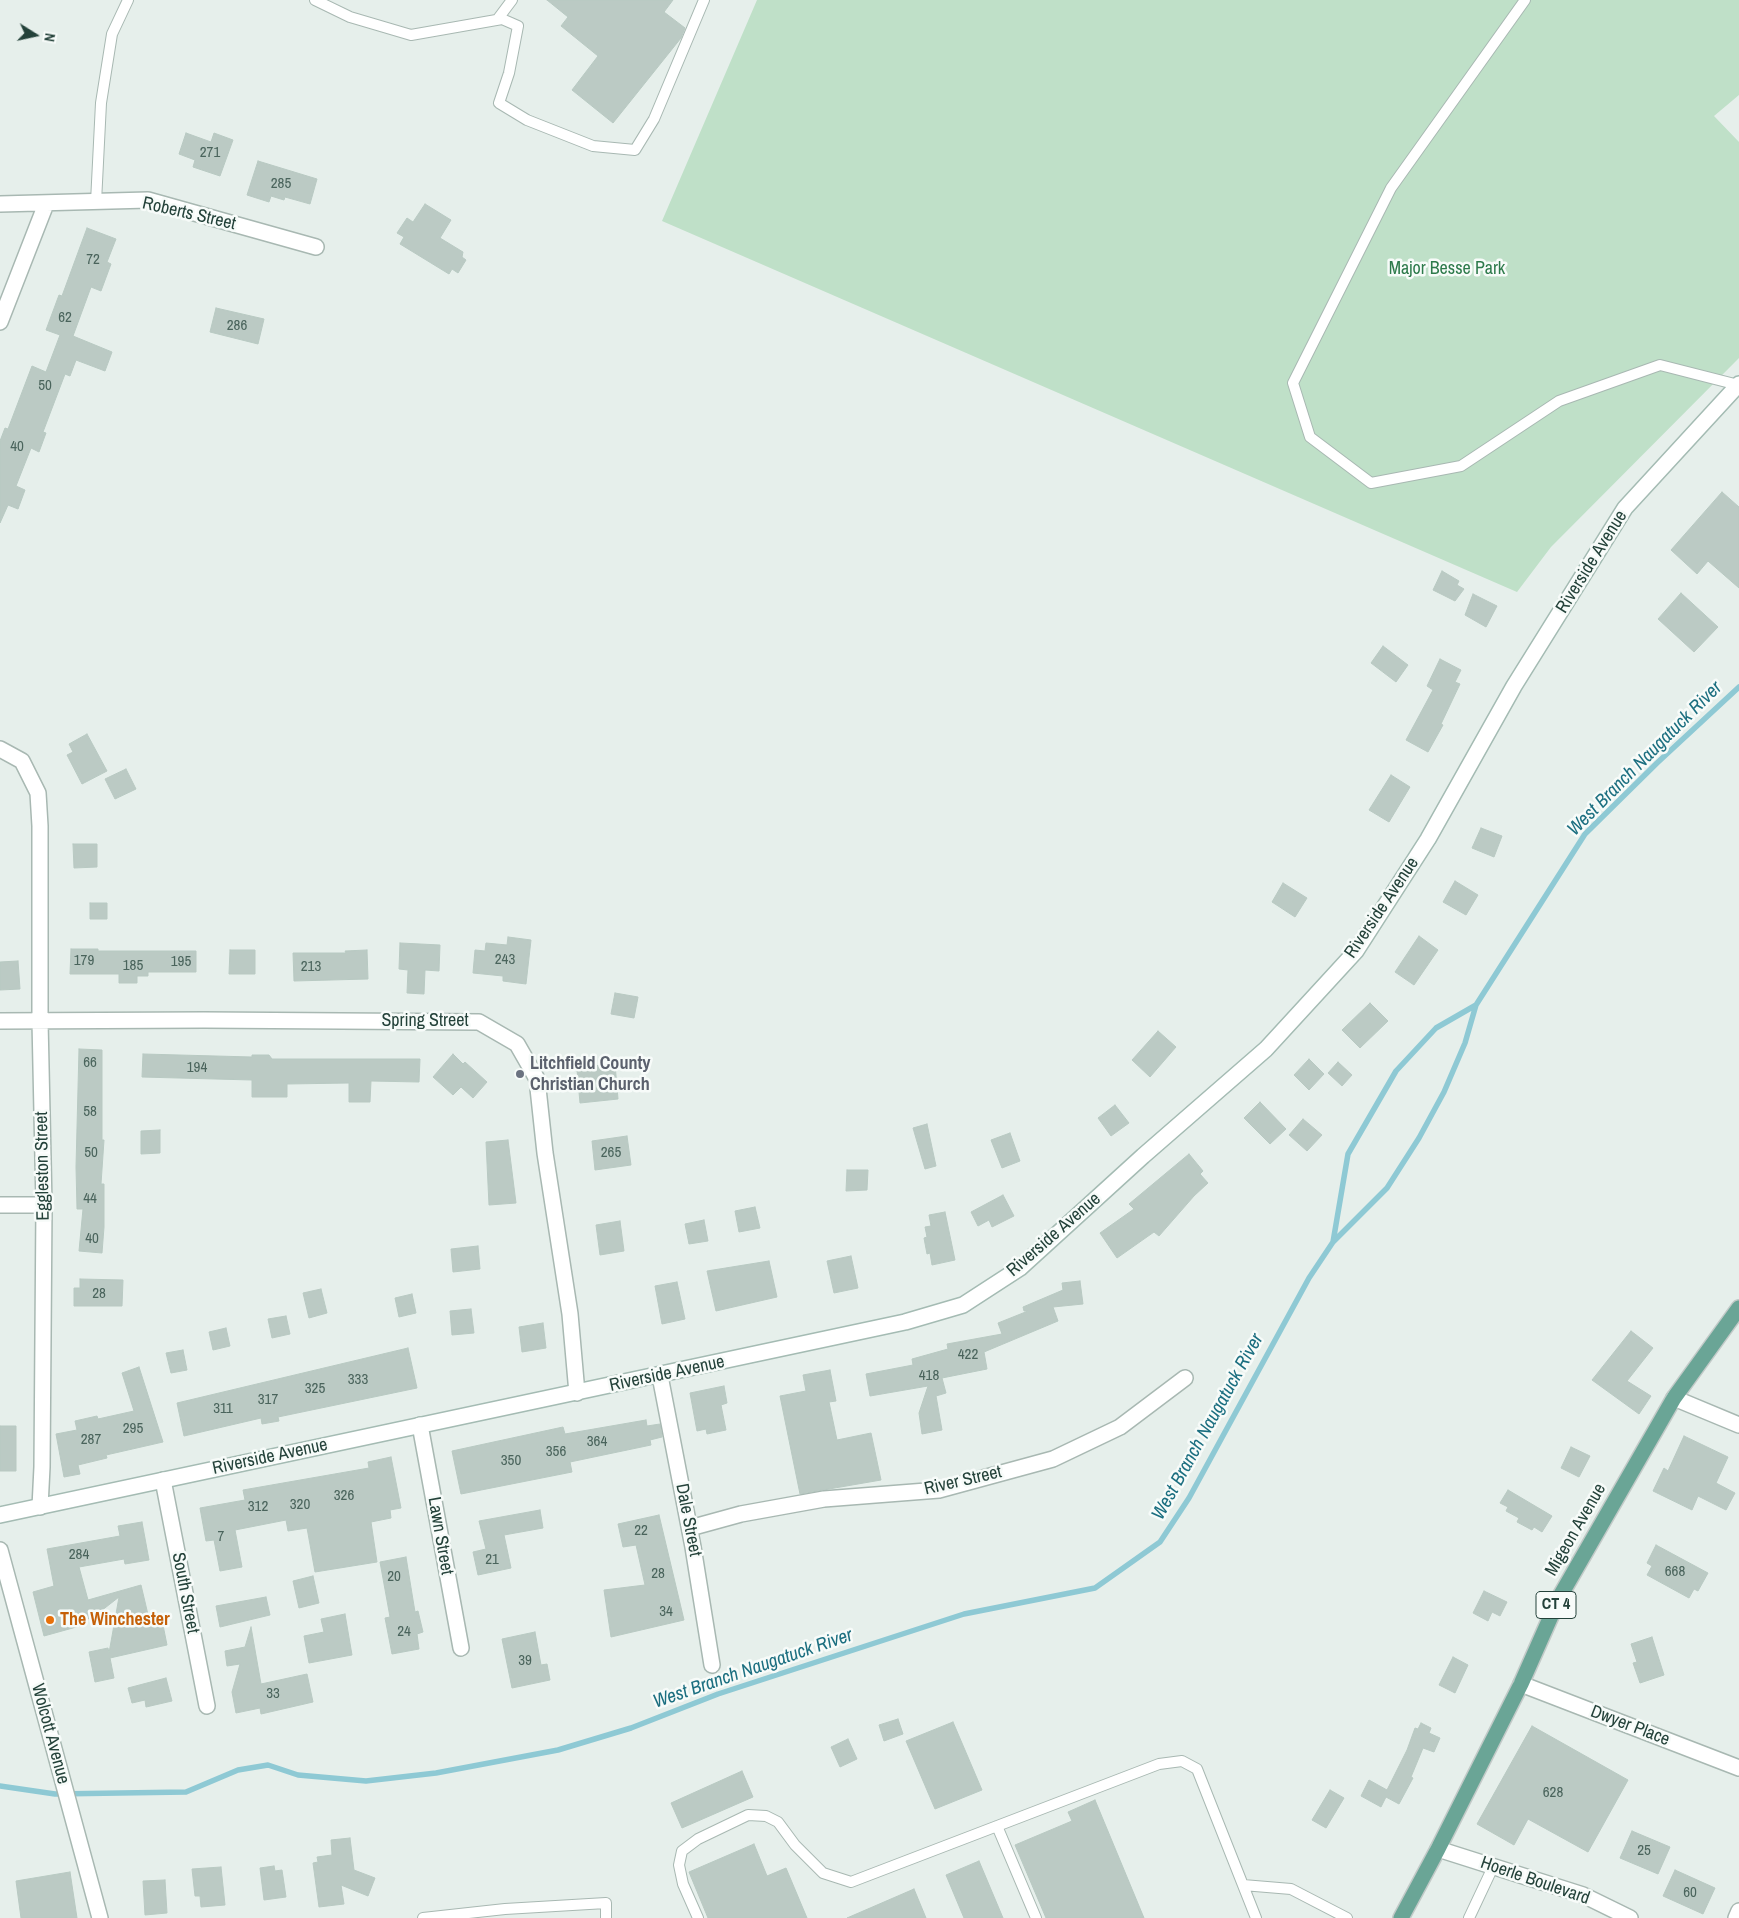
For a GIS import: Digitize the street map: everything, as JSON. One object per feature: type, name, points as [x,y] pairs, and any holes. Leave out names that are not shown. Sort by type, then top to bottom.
[{"type":"main road","name":"Migeon Avenue","points":[[1401,1918],[1521,1684],[1559,1598],[1674,1398],[1739,1308]]},
{"type":"street","name":"Roberts Street","points":[[0,204],[148,200],[316,246]]},
{"type":"street","points":[[0,322],[46,204]]},
{"type":"street","name":"Riverside Avenue","points":[[0,1516],[905,1322],[963,1305],[1020,1268],[1142,1156],[1266,1049],[1356,951],[1428,839],[1514,686],[1625,508],[1739,384]]},
{"type":"street","name":"Eggleston Street","points":[[0,749],[22,761],[38,793],[40,826],[40,1020],[44,1204],[40,1507]]},
{"type":"street","name":"Spring Street","points":[[0,1022],[40,1020],[479,1022],[517,1044],[537,1079],[545,1153],[570,1314],[578,1393]]},
{"type":"street","points":[[0,1206],[44,1204]]},
{"type":"street","name":"Dale Street","points":[[660,1376],[690,1528],[712,1665]]},
{"type":"street","name":"River Street","points":[[690,1528],[741,1514],[824,1500],[940,1490],[1053,1459],[1120,1427],[1185,1378]]},
{"type":"street","points":[[1674,1398],[1739,1425]]},
{"type":"street","name":"Lawn Street","points":[[420,1425],[461,1648]]},
{"type":"street","name":"South Street","points":[[163,1480],[207,1706]]},
{"type":"street","name":"Wolcott Avenue","points":[[0,1550],[100,1918]]},
{"type":"street","name":"Dwyer Place","points":[[1521,1684],[1739,1768]]},
{"type":"street","name":"Hoerle Boulevard","points":[[1438,1849],[1582,1895],[1630,1918]]},
{"type":"street","points":[[1736,1918],[1739,1911]]},
{"type":"lane","points":[[96,202],[101,103],[112,34],[128,0]]},
{"type":"lane","points":[[315,0],[350,17],[411,35],[502,19],[518,26],[509,73],[499,103],[527,120],[593,146],[635,150],[654,119],[704,0]]},
{"type":"lane","points":[[497,20],[503,4],[512,0]]},
{"type":"lane","points":[[1525,0],[1391,188],[1293,383],[1310,437],[1371,483],[1461,466],[1559,402],[1660,365],[1739,384]]},
{"type":"lane","points":[[698,1918],[683,1884],[679,1865],[682,1851],[698,1839],[748,1815],[766,1816],[778,1822],[795,1845],[823,1873],[851,1882],[1159,1764],[1182,1761],[1197,1769],[1256,1918]]},
{"type":"lane","points":[[997,1826],[1036,1918]]},
{"type":"lane","points":[[1469,1918],[1493,1867]]},
{"type":"lane","points":[[1243,1885],[1291,1889],[1347,1918]]},
{"type":"lane","points":[[423,1918],[505,1913],[606,1903],[606,1918]]},
{"type":"green space","name":"Major Besse Park","points":[[757,0],[1739,0],[1739,95],[1714,116],[1739,142],[1739,358],[1551,547],[1517,592],[662,221]]},
{"type":"building","points":[[547,0],[673,0],[664,12],[685,28],[681,38],[613,123],[572,90],[598,56],[561,26],[568,17]]},
{"type":"building","points":[[186,133],[211,142],[214,133],[233,140],[220,176],[193,167],[195,160],[179,154]]},
{"type":"building","points":[[258,161],[317,179],[310,204],[285,197],[284,200],[271,196],[269,202],[247,195]]},
{"type":"building","points":[[425,204],[451,220],[440,238],[463,252],[462,257],[466,260],[458,273],[452,269],[449,274],[400,244],[404,237],[397,233],[407,218],[413,222]]},
{"type":"building","points":[[87,228],[116,239],[107,262],[111,264],[101,291],[91,287],[73,336],[112,352],[105,371],[76,360],[70,376],[65,374],[43,432],[46,433],[39,452],[31,448],[16,486],[25,490],[18,509],[8,505],[0,523],[0,441],[5,428],[8,429],[32,366],[46,372],[60,335],[46,330],[59,295],[62,296]]},
{"type":"building","points":[[216,308],[264,319],[258,344],[210,332]]},
{"type":"building","points":[[1722,492],[1739,507],[1739,588],[1708,561],[1697,574],[1671,550]]},
{"type":"building","points":[[1442,571],[1459,581],[1457,585],[1464,589],[1455,601],[1433,590]]},
{"type":"building","points":[[1681,593],[1718,627],[1694,652],[1658,619]]},
{"type":"building","points":[[1473,594],[1497,606],[1486,627],[1465,615]]},
{"type":"building","points":[[1383,646],[1408,665],[1396,682],[1371,663]]},
{"type":"building","points":[[1440,659],[1461,670],[1455,682],[1460,684],[1441,724],[1443,725],[1428,752],[1406,740],[1433,690],[1427,686]]},
{"type":"building","points":[[87,734],[107,771],[82,784],[67,755],[73,752],[69,744]]},
{"type":"building","points":[[126,769],[136,789],[115,799],[105,779]]},
{"type":"building","points":[[1391,775],[1410,787],[1389,822],[1369,810]]},
{"type":"building","points":[[1481,828],[1502,836],[1494,857],[1472,848]]},
{"type":"building","points":[[73,844],[97,844],[97,867],[74,868]]},
{"type":"building","points":[[1455,881],[1478,895],[1466,915],[1443,902]]},
{"type":"building","points":[[1283,883],[1307,898],[1295,917],[1272,902]]},
{"type":"building","points":[[90,903],[107,903],[107,919],[90,919]]},
{"type":"building","points":[[1419,936],[1438,950],[1414,985],[1395,972]]},
{"type":"building","points":[[508,937],[531,940],[526,984],[503,981],[503,976],[473,973],[475,950],[485,951],[486,943],[507,945]]},
{"type":"building","points":[[400,943],[440,945],[439,971],[425,970],[424,994],[407,993],[408,970],[399,969]]},
{"type":"building","points":[[71,949],[98,949],[98,951],[196,951],[196,972],[148,972],[148,976],[137,976],[137,983],[119,983],[119,974],[70,974]]},
{"type":"building","points":[[230,950],[255,950],[255,974],[229,974]]},
{"type":"building","points":[[367,950],[368,979],[294,981],[293,953],[346,953],[345,951]]},
{"type":"building","points":[[18,961],[20,989],[0,990],[0,962]]},
{"type":"building","points":[[615,993],[638,997],[634,1018],[611,1014]]},
{"type":"building","points":[[1370,1003],[1388,1021],[1360,1048],[1342,1030]]},
{"type":"building","points":[[1158,1031],[1176,1047],[1150,1077],[1132,1060]]},
{"type":"building","points":[[79,1049],[102,1050],[102,1140],[104,1140],[101,1184],[104,1184],[104,1227],[102,1253],[79,1251],[83,1209],[77,1209],[76,1167]]},
{"type":"building","points":[[143,1054],[252,1057],[252,1055],[269,1055],[272,1059],[420,1059],[419,1082],[371,1081],[370,1102],[349,1102],[349,1083],[287,1084],[287,1097],[252,1097],[252,1080],[142,1077]]},
{"type":"building","points":[[453,1054],[487,1082],[473,1098],[461,1087],[453,1095],[433,1077]]},
{"type":"building","points":[[591,1058],[592,1066],[615,1064],[618,1099],[580,1103],[576,1059]]},
{"type":"building","points":[[1309,1059],[1324,1074],[1309,1090],[1294,1075]]},
{"type":"building","points":[[1338,1062],[1352,1075],[1342,1086],[1328,1073]]},
{"type":"building","points":[[1260,1102],[1286,1129],[1270,1144],[1244,1118]]},
{"type":"building","points":[[1115,1105],[1129,1123],[1111,1136],[1098,1118]]},
{"type":"building","points":[[1303,1119],[1322,1135],[1307,1151],[1289,1135]]},
{"type":"building","points":[[927,1124],[936,1166],[925,1169],[913,1128]]},
{"type":"building","points":[[160,1130],[160,1153],[141,1154],[141,1131]]},
{"type":"building","points":[[1010,1133],[1020,1161],[1002,1168],[991,1140]]},
{"type":"building","points":[[627,1136],[631,1165],[595,1170],[592,1141]]},
{"type":"building","points":[[508,1140],[516,1203],[489,1205],[486,1142]]},
{"type":"building","points":[[1189,1154],[1203,1171],[1200,1174],[1208,1183],[1159,1236],[1154,1232],[1117,1258],[1100,1233],[1134,1209],[1129,1204]]},
{"type":"building","points":[[847,1170],[868,1170],[867,1190],[846,1191]]},
{"type":"building","points":[[1003,1195],[1014,1216],[992,1227],[989,1220],[978,1226],[971,1212]]},
{"type":"building","points":[[755,1207],[760,1228],[739,1232],[735,1211]]},
{"type":"building","points":[[945,1212],[955,1260],[932,1265],[930,1253],[927,1254],[924,1238],[927,1237],[925,1227],[931,1226],[929,1215]]},
{"type":"building","points":[[704,1220],[708,1241],[689,1244],[685,1224]]},
{"type":"building","points":[[620,1221],[624,1251],[600,1255],[596,1225]]},
{"type":"building","points":[[478,1246],[480,1269],[453,1272],[451,1249]]},
{"type":"building","points":[[851,1256],[858,1288],[834,1293],[827,1261]]},
{"type":"building","points":[[769,1261],[777,1297],[716,1311],[707,1271]]},
{"type":"building","points":[[80,1279],[123,1280],[122,1306],[74,1306],[74,1288],[80,1288]]},
{"type":"building","points":[[1080,1281],[1083,1304],[1053,1307],[1058,1321],[984,1352],[987,1369],[942,1378],[946,1393],[936,1396],[942,1430],[922,1434],[919,1413],[928,1386],[870,1396],[866,1374],[913,1365],[912,1359],[948,1349],[947,1344],[1002,1334],[998,1323],[1028,1311],[1024,1311],[1023,1307],[1063,1290],[1062,1283]]},
{"type":"building","points":[[677,1282],[685,1319],[662,1324],[655,1286]]},
{"type":"building","points":[[321,1289],[327,1313],[309,1318],[303,1293]]},
{"type":"building","points":[[412,1294],[416,1313],[399,1317],[395,1298]]},
{"type":"building","points":[[471,1309],[474,1333],[452,1335],[450,1311]]},
{"type":"building","points":[[286,1316],[290,1334],[272,1338],[268,1319]]},
{"type":"building","points":[[543,1323],[546,1348],[522,1352],[519,1327]]},
{"type":"building","points":[[226,1328],[230,1346],[213,1350],[209,1332]]},
{"type":"building","points":[[1631,1331],[1653,1348],[1627,1381],[1651,1396],[1639,1414],[1592,1380]]},
{"type":"building","points":[[408,1348],[417,1388],[278,1417],[279,1421],[262,1424],[261,1418],[184,1436],[177,1403]]},
{"type":"building","points":[[183,1350],[187,1370],[171,1373],[166,1353]]},
{"type":"building","points":[[139,1367],[163,1442],[106,1455],[107,1458],[78,1465],[80,1474],[64,1477],[56,1434],[77,1430],[75,1421],[97,1416],[98,1419],[134,1411],[122,1373]]},
{"type":"building","points":[[830,1370],[836,1401],[829,1402],[837,1440],[871,1433],[881,1480],[800,1494],[780,1396],[806,1391],[803,1375]]},
{"type":"building","points":[[724,1386],[727,1403],[721,1405],[726,1430],[707,1434],[706,1429],[697,1431],[690,1393]]},
{"type":"building","points":[[646,1420],[647,1426],[660,1424],[662,1437],[650,1440],[651,1445],[570,1462],[572,1472],[461,1494],[452,1451],[563,1427],[565,1434]]},
{"type":"building","points":[[0,1426],[16,1426],[16,1471],[0,1471]]},
{"type":"building","points":[[1684,1436],[1728,1457],[1716,1483],[1735,1493],[1726,1510],[1698,1496],[1692,1510],[1653,1491],[1664,1468],[1668,1471]]},
{"type":"building","points":[[1571,1447],[1590,1456],[1579,1477],[1561,1468]]},
{"type":"building","points":[[391,1457],[401,1508],[390,1510],[391,1518],[371,1522],[377,1562],[315,1572],[307,1528],[288,1531],[286,1520],[235,1530],[242,1567],[220,1571],[214,1540],[206,1541],[200,1508],[245,1500],[243,1490],[369,1468],[368,1462]]},
{"type":"building","points":[[1508,1490],[1552,1516],[1542,1532],[1534,1527],[1532,1530],[1517,1522],[1519,1518],[1506,1511],[1508,1507],[1500,1503]]},
{"type":"building","points":[[540,1510],[543,1528],[504,1535],[511,1568],[478,1575],[473,1552],[486,1549],[479,1521]]},
{"type":"building","points":[[659,1515],[684,1620],[611,1637],[604,1590],[645,1585],[636,1545],[623,1547],[618,1524]]},
{"type":"building","points":[[142,1522],[149,1560],[125,1564],[124,1559],[79,1567],[88,1600],[141,1585],[150,1623],[162,1620],[167,1645],[110,1658],[114,1678],[95,1682],[89,1652],[108,1648],[109,1653],[119,1597],[92,1618],[78,1621],[80,1626],[44,1636],[33,1592],[54,1586],[47,1549],[120,1536],[118,1526]]},
{"type":"building","points":[[1656,1545],[1708,1573],[1698,1591],[1694,1589],[1689,1598],[1647,1575],[1652,1566],[1647,1563]]},
{"type":"building","points":[[406,1557],[415,1612],[418,1611],[423,1632],[417,1634],[419,1649],[392,1654],[385,1618],[390,1617],[380,1562]]},
{"type":"building","points":[[313,1576],[319,1603],[299,1608],[293,1581]]},
{"type":"building","points":[[1484,1591],[1507,1602],[1500,1616],[1492,1612],[1488,1621],[1473,1613]]},
{"type":"building","points":[[266,1597],[270,1615],[220,1627],[216,1606]]},
{"type":"building","points":[[345,1614],[352,1655],[309,1663],[304,1636],[324,1632],[321,1619]]},
{"type":"building","points":[[251,1627],[261,1684],[307,1674],[313,1702],[261,1714],[260,1708],[236,1713],[232,1692],[240,1664],[227,1666],[225,1651],[245,1647]]},
{"type":"building","points":[[535,1632],[541,1665],[547,1664],[550,1680],[512,1688],[502,1639]]},
{"type":"building","points":[[1652,1637],[1664,1675],[1640,1683],[1633,1663],[1637,1662],[1631,1644]]},
{"type":"building","points":[[1453,1657],[1468,1665],[1455,1693],[1439,1685]]},
{"type":"building","points":[[166,1678],[172,1701],[146,1707],[145,1700],[132,1703],[128,1688]]},
{"type":"building","points":[[898,1719],[903,1734],[884,1741],[879,1725]]},
{"type":"building","points":[[953,1722],[982,1790],[935,1809],[906,1741]]},
{"type":"building","points":[[1421,1723],[1431,1728],[1429,1733],[1440,1738],[1434,1752],[1423,1748],[1411,1777],[1413,1778],[1399,1804],[1386,1797],[1381,1807],[1361,1796],[1369,1780],[1387,1790],[1407,1750],[1415,1728],[1418,1729]]},
{"type":"building","points":[[1532,1726],[1628,1780],[1588,1852],[1528,1819],[1514,1845],[1477,1824]]},
{"type":"building","points":[[848,1739],[857,1759],[840,1767],[831,1747]]},
{"type":"building","points":[[742,1771],[753,1797],[682,1828],[671,1803]]},
{"type":"building","points":[[1330,1790],[1344,1798],[1326,1828],[1312,1820]]},
{"type":"building","points":[[1095,1800],[1144,1918],[1046,1918],[1015,1845],[1072,1821],[1068,1812]]},
{"type":"building","points":[[1632,1831],[1670,1847],[1658,1874],[1620,1858]]},
{"type":"building","points":[[350,1838],[354,1870],[375,1878],[368,1896],[341,1885],[344,1904],[319,1907],[313,1863],[318,1862],[317,1857],[332,1855],[331,1840]]},
{"type":"building","points":[[754,1844],[767,1876],[786,1868],[807,1918],[708,1918],[689,1872]]},
{"type":"building","points":[[979,1861],[1003,1918],[964,1918],[946,1875]]},
{"type":"building","points":[[274,1866],[275,1871],[282,1870],[286,1897],[264,1900],[260,1868]]},
{"type":"building","points":[[221,1867],[225,1905],[201,1907],[200,1896],[195,1896],[192,1869]]},
{"type":"building","points":[[1675,1870],[1715,1888],[1703,1914],[1663,1896]]},
{"type":"building","points":[[70,1872],[77,1918],[21,1918],[16,1881]]},
{"type":"building","points":[[165,1880],[167,1913],[145,1915],[143,1881]]},
{"type":"building","points":[[914,1889],[926,1918],[847,1918]]},
{"type":"waterway","name":"West Branch Naugatuck River","points":[[0,1786],[55,1794],[186,1792],[238,1770],[268,1765],[298,1775],[366,1781],[436,1773],[558,1750],[631,1728],[718,1694],[964,1614],[1095,1588],[1160,1542],[1189,1498],[1309,1278],[1333,1242],[1348,1154],[1396,1071],[1436,1028],[1476,1005],[1585,834],[1657,763],[1739,687]]},
{"type":"waterway","name":"West Branch Naugatuck River","points":[[1333,1242],[1387,1188],[1419,1138],[1444,1092],[1465,1043],[1476,1005]]},
{"type":"place","name":"Litchfield County Christian Church","points":[[520,1074]]},
{"type":"place","name":"The Winchester","points":[[50,1620]]}]
